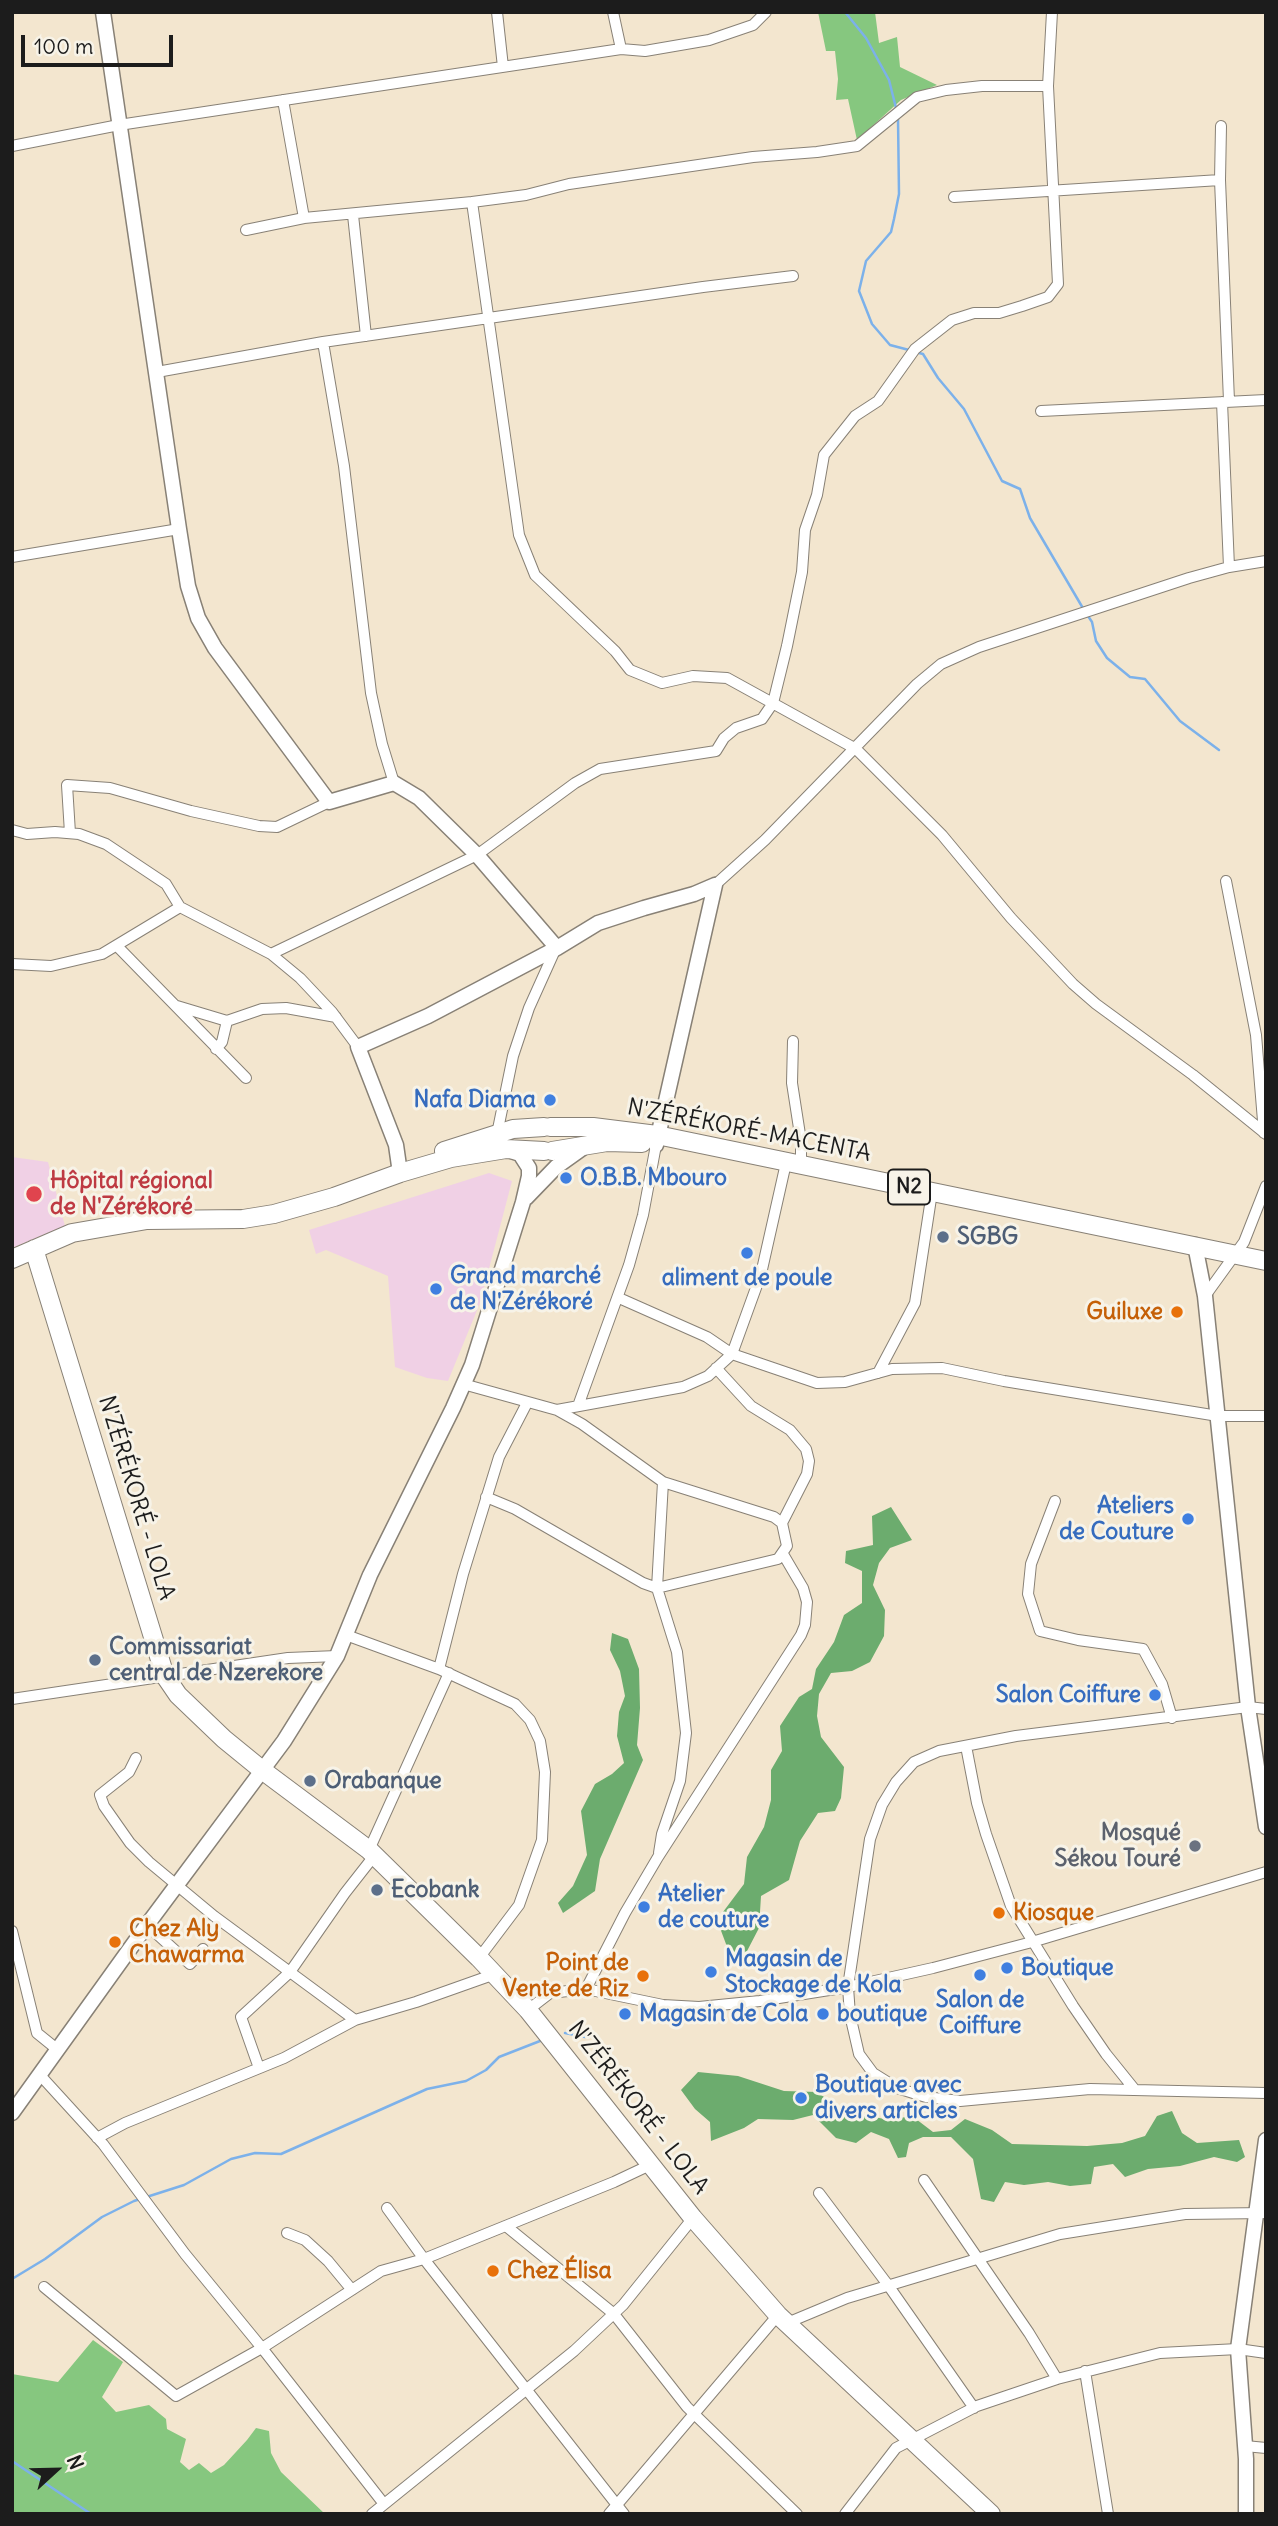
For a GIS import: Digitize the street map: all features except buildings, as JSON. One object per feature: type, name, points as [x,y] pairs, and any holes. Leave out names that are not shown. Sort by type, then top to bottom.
[{"type":"highway","name":"N'ZÉRÉKORÉ-MACENTA","points":[[547,1127],[593,1127],[657,1140]]},
{"type":"highway","name":"N2","points":[[400,1173],[430,1156],[497,1134],[513,1129],[547,1127]]},
{"type":"highway","points":[[547,1127],[557,1130],[561,1138],[559,1146],[548,1151]]},
{"type":"highway","name":"N2","points":[[34,1249],[72,1233],[147,1220],[243,1219],[274,1214],[452,1158],[506,1149],[548,1151],[657,1140],[1195,1250],[1232,1259],[1266,1272]]},
{"type":"highway","points":[[12,1259],[34,1249]]},
{"type":"highway","name":"N'ZÉRÉKORÉ - LOLA","points":[[34,1249],[165,1676],[194,1712],[261,1770],[371,1853],[479,1958],[528,2010],[693,2218],[782,2319],[991,2514]]},
{"type":"highway","name":"N2","points":[[1232,1259],[1266,1261]]},
{"type":"street","points":[[103,12],[188,586],[198,618],[215,648],[329,802]]},
{"type":"street","points":[[497,12],[503,67]]},
{"type":"street","points":[[613,12],[621,49]]},
{"type":"street","points":[[12,146],[119,125],[621,49],[645,51],[709,40],[753,24],[766,12]]},
{"type":"street","points":[[271,954],[477,855],[575,783],[600,769],[716,751],[724,738],[736,728],[762,719],[773,703],[787,646],[802,572],[805,530],[817,495],[824,455],[855,416],[878,401],[915,349],[952,320],[974,313],[999,313],[1048,297],[1058,284],[1048,86],[1052,12]]},
{"type":"street","points":[[246,230],[304,218],[526,195],[569,184],[752,156],[817,152],[857,146],[917,97],[982,86],[1048,86]]},
{"type":"street","points":[[284,100],[304,218]]},
{"type":"street","points":[[1221,126],[1220,180],[1230,567]]},
{"type":"street","points":[[954,197],[1220,180]]},
{"type":"street","points":[[472,202],[519,535],[535,575],[615,651],[630,670],[662,683],[693,676],[727,678],[856,749],[942,835],[1011,918],[1073,984],[1096,1004],[1194,1075],[1265,1134]]},
{"type":"street","points":[[353,215],[366,336]]},
{"type":"street","points":[[157,372],[323,342],[793,276]]},
{"type":"street","points":[[323,342],[344,466],[371,693],[394,783],[419,798],[477,855],[557,948]]},
{"type":"street","points":[[1041,411],[1266,400]]},
{"type":"street","points":[[12,556],[179,529]]},
{"type":"street","points":[[358,1048],[428,1016],[557,948],[598,923],[694,894],[715,884],[765,840],[917,684],[940,664],[979,647],[1074,616],[1230,567],[1266,561]]},
{"type":"street","points":[[70,833],[67,785],[110,789],[191,811],[259,826],[277,827],[329,802],[394,783]]},
{"type":"street","points":[[12,830],[27,834],[79,834],[106,844],[166,884],[180,907],[271,954],[300,978],[358,1048],[396,1145],[400,1173]]},
{"type":"street","points":[[1226,881],[1256,1035],[1265,1134]]},
{"type":"street","points":[[578,1406],[619,1298],[643,1215],[657,1140],[715,884]]},
{"type":"street","points":[[12,964],[51,965],[75,962],[102,954],[180,907]]},
{"type":"street","points":[[117,946],[246,1078]]},
{"type":"street","points":[[497,1134],[513,1056],[530,1008],[557,948]]},
{"type":"street","points":[[174,1005],[227,1021],[262,1009],[286,1008],[335,1017]]},
{"type":"street","points":[[216,1049],[222,1042],[227,1021]]},
{"type":"street","points":[[557,1410],[683,1387],[708,1376],[732,1354],[761,1273],[801,1141],[792,1083],[793,1041]]},
{"type":"street","points":[[523,1202],[556,1167],[588,1145]]},
{"type":"street","points":[[14,2107],[284,1741],[337,1656],[370,1575],[472,1365],[523,1202],[529,1168],[520,1154],[506,1149]]},
{"type":"street","points":[[1205,1296],[1251,1227],[1266,1186]]},
{"type":"street","points":[[878,1373],[915,1303],[931,1197]]},
{"type":"street","points":[[1195,1250],[1205,1296],[1248,1707],[1266,1827]]},
{"type":"street","points":[[619,1298],[707,1337],[732,1354],[817,1382],[845,1382],[892,1369],[942,1368],[1004,1381],[1218,1416],[1266,1416]]},
{"type":"street","points":[[486,1497],[515,1509],[643,1583],[657,1588],[778,1559],[787,1546],[782,1523],[807,1474],[809,1461],[806,1449],[790,1430],[751,1406],[716,1368]]},
{"type":"street","points":[[463,1384],[557,1410],[582,1424],[663,1482],[774,1517],[782,1523]]},
{"type":"street","points":[[259,2068],[241,2017],[290,1972],[371,1853],[444,1671],[463,1574],[486,1497],[499,1457],[527,1403]]},
{"type":"street","points":[[658,1857],[662,1834],[680,1781],[686,1734],[677,1651],[657,1588],[663,1482]]},
{"type":"street","points":[[1055,1501],[1031,1563],[1028,1594],[1040,1631],[1078,1640],[1143,1649],[1162,1684],[1172,1718]]},
{"type":"street","points":[[586,1989],[625,1913],[658,1857],[777,1674],[805,1625],[807,1602],[803,1588],[783,1554]]},
{"type":"street","points":[[346,1634],[444,1671],[515,1704],[530,1720],[540,1741],[545,1772],[542,1840],[519,1905],[479,1958]]},
{"type":"street","points":[[12,1699],[288,1658],[337,1656]]},
{"type":"street","points":[[1266,1709],[1248,1707],[1016,1736],[939,1751],[914,1762],[896,1782],[882,1805],[870,1839],[848,1987],[850,2015],[859,2054],[873,2073],[897,2088],[926,2097],[960,2101],[1090,2090],[1266,2093]]},
{"type":"street","points":[[966,1746],[985,1834],[1012,1906],[1032,1942],[1106,2054],[1135,2090]]},
{"type":"street","points":[[136,1758],[130,1772],[100,1796],[130,1843],[214,1916],[355,2020]]},
{"type":"street","points":[[528,2010],[550,1993],[586,1989],[663,2005],[699,2007],[760,2001],[848,1987],[1032,1942],[1266,1872]]},
{"type":"street","points":[[147,1925],[190,1964],[203,1949]]},
{"type":"street","points":[[12,1931],[37,2033],[58,2050]]},
{"type":"street","points":[[97,2138],[125,2123],[312,2044],[355,2020],[495,1975]]},
{"type":"street","points":[[40,2075],[97,2138],[185,2254],[262,2347],[384,2504]]},
{"type":"street","points":[[1246,2514],[1245,2446],[1238,2349],[1261,2212],[1266,2140]]},
{"type":"street","points":[[44,2287],[176,2396],[262,2347],[381,2271],[424,2259],[650,2165]]},
{"type":"street","points":[[924,2180],[1057,2379]]},
{"type":"street","points":[[819,2193],[888,2285],[974,2408]]},
{"type":"street","points":[[387,2208],[624,2514]]},
{"type":"street","points":[[609,2514],[694,2414],[782,2319],[1060,2234],[1185,2214],[1261,2212]]},
{"type":"street","points":[[372,2514],[574,2351],[614,2314],[693,2218]]},
{"type":"street","points":[[506,2226],[614,2314],[694,2414],[797,2514]]},
{"type":"street","points":[[287,2233],[305,2241],[328,2261],[352,2290]]},
{"type":"street","points":[[845,2514],[896,2448],[974,2408],[1057,2379],[1160,2353],[1238,2349],[1266,2353]]},
{"type":"street","points":[[1085,2371],[1108,2514]]},
{"type":"street","points":[[1245,2446],[1266,2448]]},
{"type":"shaded area","name":"Hôpital régional de N'Zérékoré","points":[[12,1157],[48,1162],[65,1226],[12,1248]]},
{"type":"shaded area","name":"Grand marché de N'Zérékoré","points":[[489,1173],[512,1181],[480,1303],[448,1381],[427,1378],[395,1367],[388,1276],[326,1250],[316,1254],[309,1230]]},
{"type":"green space","points":[[818,12],[875,12],[879,43],[897,37],[900,67],[937,85],[901,100],[857,140],[848,99],[836,100],[838,79],[835,51],[826,51]]},
{"type":"green space","points":[[891,1507],[912,1540],[890,1548],[879,1563],[873,1585],[885,1610],[884,1636],[870,1662],[852,1671],[831,1673],[819,1694],[817,1716],[821,1737],[844,1767],[841,1798],[835,1811],[818,1813],[800,1841],[789,1880],[761,1896],[759,1928],[746,1953],[732,1953],[717,1920],[744,1884],[747,1857],[764,1827],[771,1800],[771,1770],[782,1751],[780,1726],[799,1697],[812,1689],[816,1669],[834,1642],[844,1615],[862,1603],[862,1571],[845,1563],[846,1551],[873,1545],[872,1516]]},
{"type":"green space","points":[[612,1633],[628,1639],[639,1669],[637,1745],[643,1760],[600,1859],[595,1891],[563,1913],[558,1903],[573,1886],[587,1855],[581,1811],[595,1784],[624,1763],[617,1736],[619,1712],[625,1696],[620,1671],[610,1650]]},
{"type":"green space","points":[[698,2072],[738,2076],[784,2091],[817,2092],[841,2109],[888,2120],[912,2116],[933,2132],[951,2130],[965,2119],[992,2130],[1012,2144],[1087,2146],[1122,2143],[1145,2136],[1157,2116],[1172,2111],[1182,2133],[1197,2143],[1239,2140],[1245,2157],[1237,2162],[1214,2157],[1180,2166],[1148,2169],[1125,2177],[1113,2164],[1094,2167],[1091,2184],[1070,2186],[1048,2182],[1024,2185],[1005,2182],[994,2202],[981,2199],[973,2159],[951,2137],[923,2137],[909,2143],[906,2157],[898,2158],[889,2139],[871,2132],[856,2143],[836,2138],[813,2115],[793,2120],[758,2119],[744,2128],[711,2141],[710,2122],[695,2109],[681,2090]]},
{"type":"green space","points":[[93,2340],[123,2362],[102,2397],[116,2412],[149,2405],[166,2419],[167,2429],[186,2439],[180,2462],[189,2470],[199,2463],[211,2473],[224,2465],[256,2428],[269,2431],[271,2453],[281,2472],[325,2514],[12,2514],[12,2374],[58,2382]]},
{"type":"waterway","points":[[845,12],[866,38],[889,80],[896,108]]},
{"type":"waterway","points":[[898,118],[899,194],[894,219],[891,232],[866,261],[859,291],[872,324],[890,345],[909,350]]},
{"type":"waterway","points":[[915,352],[923,354],[938,378],[964,409],[1002,481],[1020,489],[1030,518],[1084,610]]},
{"type":"waterway","points":[[1088,616],[1096,641],[1107,658],[1130,677],[1145,679],[1180,721],[1219,750]]},
{"type":"waterway","points":[[565,2033],[585,2037]]},
{"type":"waterway","points":[[12,2279],[45,2259],[102,2217],[134,2201],[184,2185],[231,2159],[255,2153],[281,2154],[427,2089],[466,2081],[486,2070],[499,2057],[540,2041]]},
{"type":"waterway","points":[[12,2461],[91,2514]]},
{"type":"place","name":"Nafa Diama","points":[[550,1100]]},
{"type":"place","name":"O.B.B. Mbouro","points":[[566,1178]]},
{"type":"place","name":"Hôpital régional de N'Zérékoré","points":[[34,1194]]},
{"type":"place","name":"SGBG","points":[[943,1237]]},
{"type":"place","name":"aliment de poule","points":[[747,1253]]},
{"type":"place","name":"Grand marché de N'Zérékoré","points":[[436,1289]]},
{"type":"place","name":"Guiluxe","points":[[1177,1312]]},
{"type":"place","name":"Ateliers de Couture","points":[[1188,1519]]},
{"type":"place","name":"Commissariat central de Nzerekore","points":[[95,1660]]},
{"type":"place","name":"Salon Coiffure","points":[[1155,1695]]},
{"type":"place","name":"Orabanque","points":[[310,1781]]},
{"type":"place","name":"Mosqué Sékou Touré","points":[[1195,1846]]},
{"type":"place","name":"Ecobank","points":[[377,1890]]},
{"type":"place","name":"Atelier de couture","points":[[644,1907]]},
{"type":"place","name":"Kiosque","points":[[999,1913]]},
{"type":"place","name":"Chez Aly Chawarma","points":[[115,1942]]},
{"type":"place","name":"Boutique","points":[[1007,1968]]},
{"type":"place","name":"Magasin de Stockage de Kola","points":[[711,1972]]},
{"type":"place","name":"Salon de Coiffure","points":[[980,1975]]},
{"type":"place","name":"Point de Vente de Riz","points":[[643,1976]]},
{"type":"place","name":"Magasin de Cola","points":[[625,2014]]},
{"type":"place","name":"boutique","points":[[823,2014]]},
{"type":"place","name":"Boutique avec divers articles","points":[[801,2098]]},
{"type":"place","name":"Chez Élisa","points":[[493,2271]]}]
